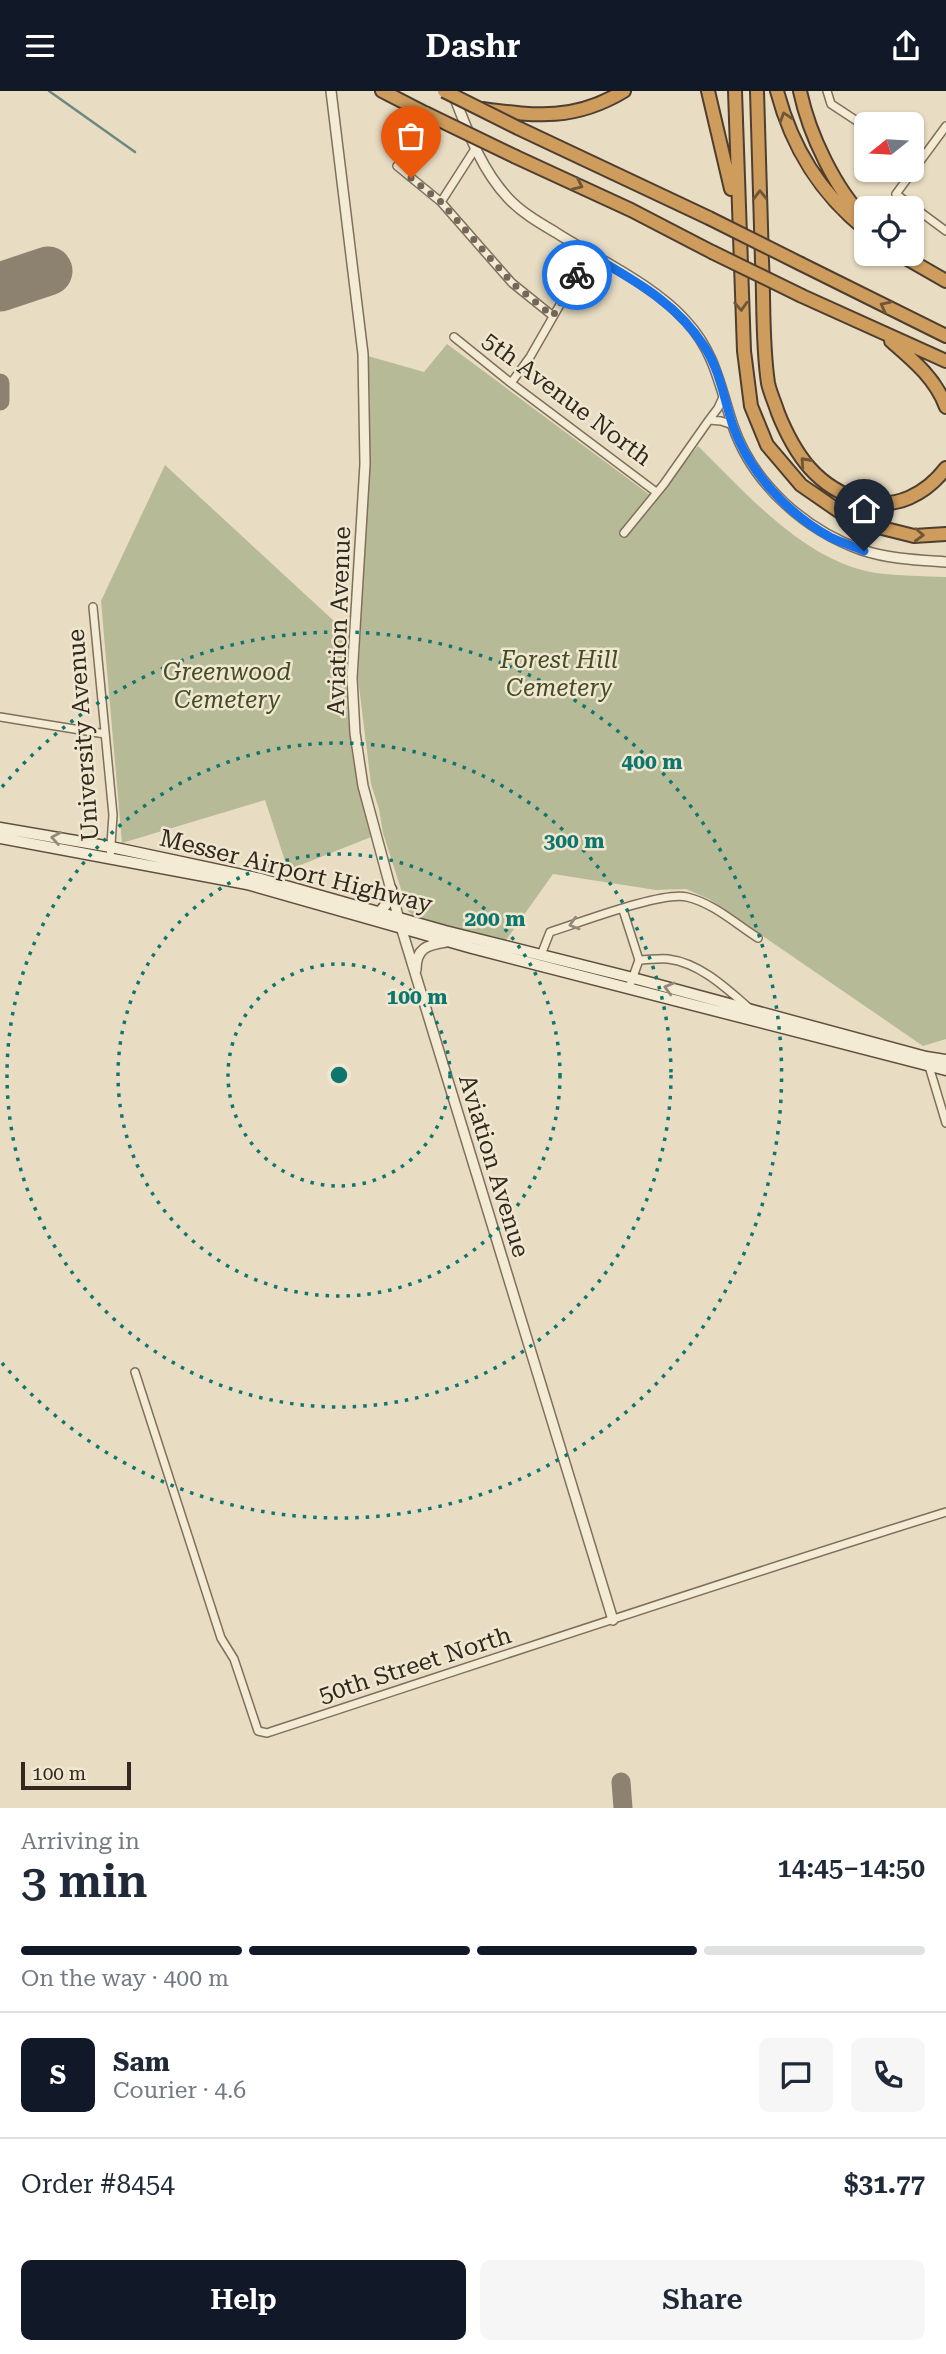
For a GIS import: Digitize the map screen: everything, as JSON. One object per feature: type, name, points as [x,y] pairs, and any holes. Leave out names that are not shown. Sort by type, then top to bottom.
[{"type":"highway","points":[[382,91],[631,210],[802,296],[946,361]]},
{"type":"highway","points":[[443,91],[709,218],[946,336]]},
{"type":"highway","points":[[477,109],[540,115],[567,114],[594,106],[624,91]]},
{"type":"highway","points":[[708,91],[738,224]]},
{"type":"highway","points":[[735,91],[738,224],[747,381],[751,406],[767,445],[801,485],[843,514],[866,524],[914,536],[946,534]]},
{"type":"highway","points":[[757,91],[768,384],[790,441],[799,458],[830,485],[858,499],[876,504],[893,504],[913,496],[927,488],[946,468]]},
{"type":"highway","points":[[778,91],[794,142],[818,182],[854,220]]},
{"type":"highway","points":[[800,91],[805,117],[829,167],[854,203]]},
{"type":"highway","points":[[921,266],[946,281]]},
{"type":"highway","points":[[878,329],[919,365],[946,407]]},
{"type":"main road","name":"Messer Airport Highway","points":[[0,828],[111,847],[261,879],[380,912],[450,941],[751,1010],[928,1062],[946,1070]]},
{"type":"main road","name":"Messer Airport Highway","points":[[0,838],[247,884],[541,955],[631,983],[928,1062],[946,1060]]},
{"type":"main road","points":[[380,912],[389,902],[391,889]]},
{"type":"street","name":"Aviation Avenue","points":[[331,91],[363,354],[365,464],[352,678],[355,733],[363,786],[400,922],[613,1620]]},
{"type":"street","points":[[452,91],[475,149],[508,197],[527,215],[654,292],[686,320],[706,348],[720,377],[740,443],[771,489],[803,519],[831,537],[864,551],[898,558],[946,562]]},
{"type":"street","points":[[827,91],[831,104],[854,119]]},
{"type":"street","points":[[924,156],[946,126]]},
{"type":"street","points":[[441,202],[475,149]]},
{"type":"street","points":[[397,166],[441,202],[512,283],[553,316]]},
{"type":"street","points":[[905,182],[896,194],[946,231]]},
{"type":"street","points":[[511,383],[530,357],[589,254]]},
{"type":"street","name":"5th Avenue North","points":[[454,337],[656,492]]},
{"type":"street","points":[[624,533],[709,421],[724,395]]},
{"type":"street","points":[[709,421],[733,425]]},
{"type":"street","name":"University Avenue","points":[[93,607],[113,815],[110,859]]},
{"type":"street","points":[[0,717],[105,733]]},
{"type":"street","points":[[541,955],[550,932],[664,896],[687,897],[712,907],[758,938]]},
{"type":"street","points":[[623,910],[639,960],[631,983]]},
{"type":"street","points":[[418,982],[415,967],[422,947],[450,941]]},
{"type":"street","points":[[639,960],[668,959],[689,964],[724,986],[751,1010]]},
{"type":"street","points":[[928,1062],[946,1123]]},
{"type":"street","name":"50th Street North","points":[[135,1372],[221,1638],[234,1659],[260,1732],[267,1733],[946,1511]]},
{"type":"green space","name":"Forest Hill Cemetery","points":[[447,344],[654,498],[698,446],[778,523],[825,555],[876,573],[946,577],[946,1039],[923,1046],[709,899],[686,889],[656,890],[553,874],[506,940],[417,919],[408,911],[383,833],[371,784],[358,678],[369,463],[368,356],[424,372]]},
{"type":"green space","name":"Greenwood Cemetery","points":[[165,465],[347,633],[346,684],[350,736],[358,787],[371,837],[288,870],[265,800],[122,843],[101,601]]},
{"type":"waterway","points":[[49,91],[135,152]]},
{"type":"taxiway","points":[[0,383],[0,401]]},
{"type":"taxiway","points":[[621,1782],[623,1808]]},
{"type":"runway","points":[[0,287],[48,271]]},
{"type":"way so far","points":[[411,178],[441,202],[512,283],[553,316],[577,275]]},
{"type":"route","points":[[577,275],[589,254],[654,292],[686,320],[706,348],[720,377],[740,443],[771,489],[803,519],[831,537],[864,551]]}]
